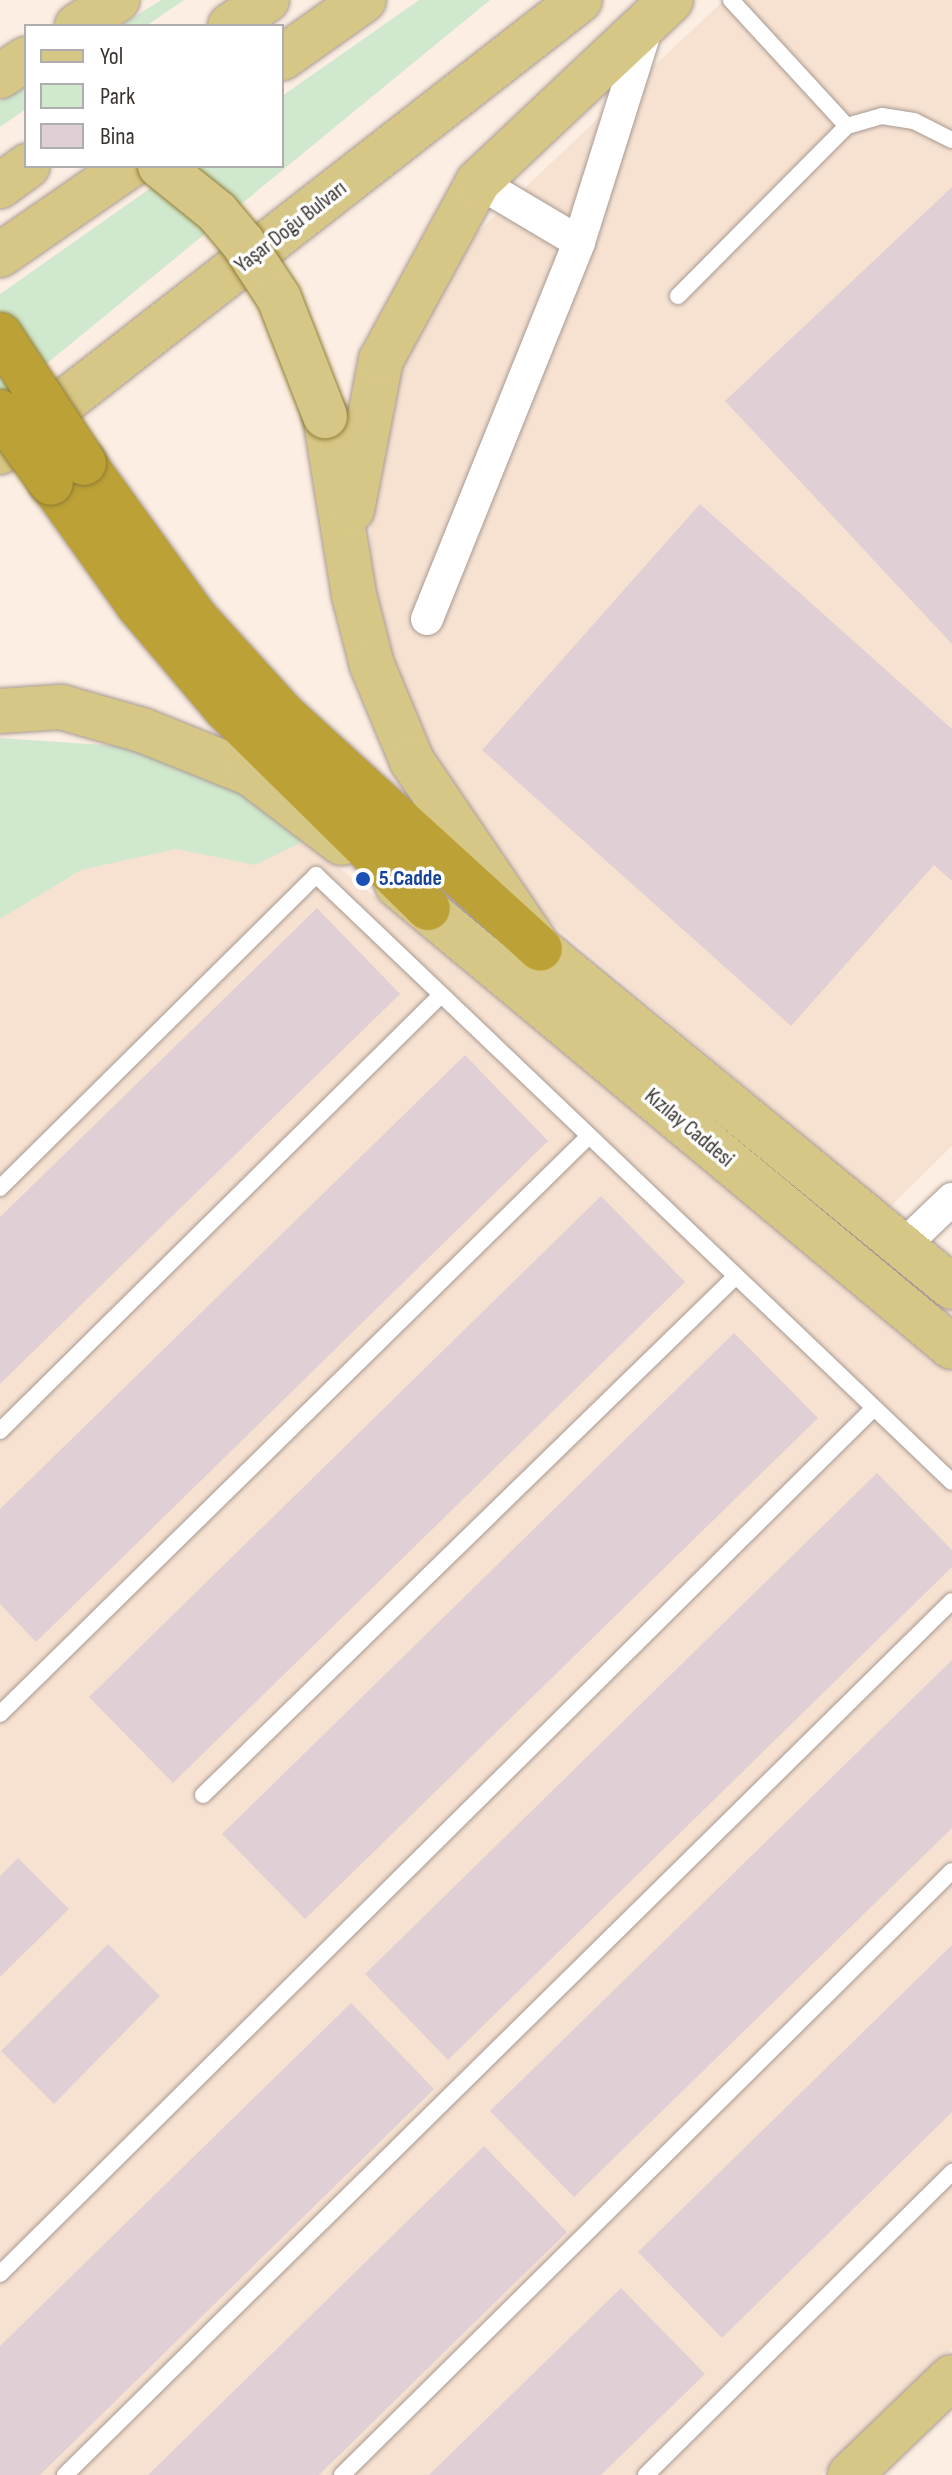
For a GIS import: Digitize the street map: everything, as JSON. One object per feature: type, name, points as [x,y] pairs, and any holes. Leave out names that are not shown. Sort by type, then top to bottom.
[{"type":"highway","points":[[0,335],[67,473],[138,605],[225,708],[428,908]]},
{"type":"highway","points":[[0,412],[67,473],[283,714],[540,949]]},
{"type":"main road","points":[[80,24],[117,0]]},
{"type":"main road","points":[[233,24],[267,0]]},
{"type":"main road","points":[[284,57],[364,0]]},
{"type":"main road","name":"Yaşar Doğu Bulvarı","points":[[0,452],[580,0]]},
{"type":"main road","points":[[346,544],[381,360],[478,182],[660,9]]},
{"type":"main road","points":[[0,76],[24,60]]},
{"type":"main road","points":[[0,95],[24,101]]},
{"type":"main road","points":[[0,186],[25,168]]},
{"type":"main road","points":[[0,255],[126,168]]},
{"type":"main road","name":"Kızılay Caddesi","points":[[162,168],[217,212],[243,243],[279,298],[325,416],[346,544],[372,665],[412,761],[540,949],[952,1287]]},
{"type":"main road","name":"Kızılay Caddesi","points":[[0,711],[61,707],[142,730],[251,774],[428,908],[952,1347]]},
{"type":"main road","points":[[850,2475],[952,2377]]},
{"type":"main road","points":[[895,2475],[952,2419]]},
{"type":"street","points":[[427,619],[579,242],[660,9]]},
{"type":"street","points":[[478,182],[579,242]]},
{"type":"street","points":[[903,1246],[952,1199]]},
{"type":"lane","points":[[731,0],[847,126]]},
{"type":"lane","points":[[678,296],[847,126],[882,116],[914,121],[952,140]]},
{"type":"lane","points":[[0,1188],[316,875],[952,1482]]},
{"type":"lane","points":[[0,1431],[441,995]]},
{"type":"lane","points":[[0,1714],[589,1136]]},
{"type":"lane","points":[[203,1795],[736,1276]]},
{"type":"lane","points":[[0,2274],[874,1408]]},
{"type":"lane","points":[[65,2475],[952,1601]]},
{"type":"lane","points":[[342,2475],[952,1871]]},
{"type":"lane","points":[[646,2475],[952,2172]]},
{"type":"shaded area","points":[[724,0],[952,0],[952,1146],[889,1208],[494,874],[410,726],[369,580],[376,391],[449,259]]},
{"type":"shaded area","points":[[0,738],[306,840],[952,1373],[952,2348],[821,2475],[0,2475]]},
{"type":"green space","points":[[161,0],[184,0],[149,24],[123,24]]},
{"type":"green space","points":[[419,0],[490,0],[0,402],[0,294],[179,168],[284,168],[284,95]]},
{"type":"green space","points":[[24,86],[24,110],[0,127],[0,101]]},
{"type":"green space","points":[[0,738],[163,749],[235,779],[306,840],[255,865],[176,849],[81,870],[0,919]]},
{"type":"building","points":[[952,187],[952,644],[725,401]]},
{"type":"building","points":[[700,504],[952,729],[952,881],[934,865],[791,1026],[482,750]]},
{"type":"building","points":[[317,908],[400,994],[0,1384],[0,1217]]},
{"type":"building","points":[[465,1055],[548,1141],[36,1642],[0,1604],[0,1509]]},
{"type":"building","points":[[601,1196],[685,1282],[173,1783],[89,1697]]},
{"type":"building","points":[[734,1333],[818,1418],[305,1919],[222,1834]]},
{"type":"building","points":[[877,1473],[952,1550],[952,1567],[448,2060],[365,1974]]},
{"type":"building","points":[[952,1660],[952,1828],[574,2197],[490,2111]]},
{"type":"building","points":[[18,1858],[69,1909],[0,1977],[0,1876]]},
{"type":"building","points":[[108,1944],[160,1996],[54,2104],[1,2051]]},
{"type":"building","points":[[952,1945],[952,2112],[722,2338],[638,2252]]},
{"type":"building","points":[[351,2003],[434,2089],[40,2475],[0,2475],[0,2346]]},
{"type":"building","points":[[484,2146],[567,2232],[319,2475],[148,2475]]},
{"type":"building","points":[[621,2288],[705,2374],[601,2475],[429,2475]]},
{"type":"place","name":"5.Cadde","points":[[363,879]]}]
